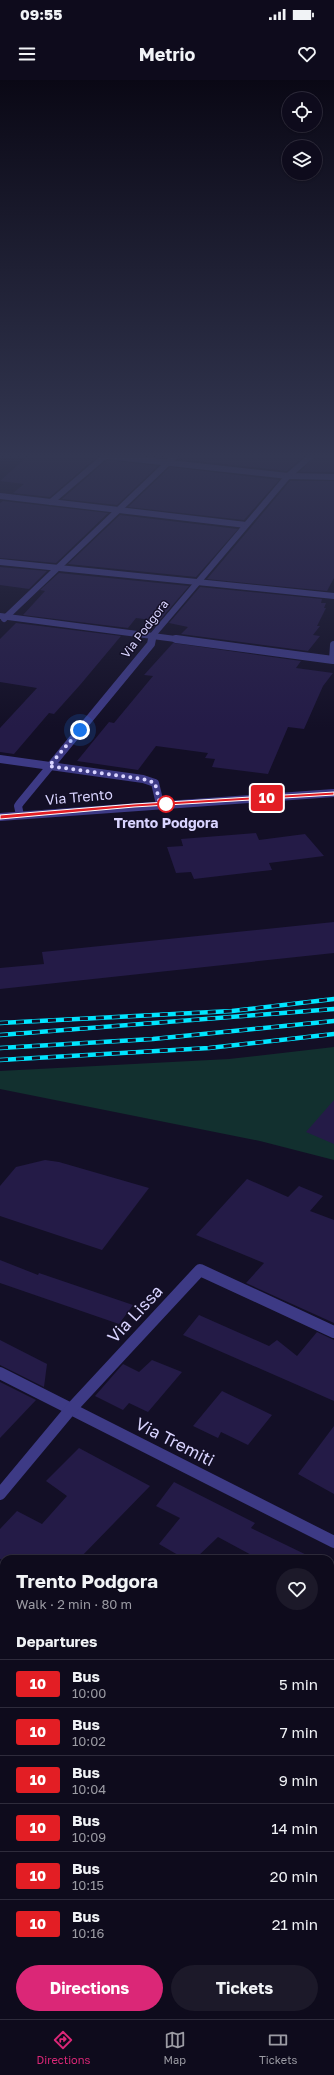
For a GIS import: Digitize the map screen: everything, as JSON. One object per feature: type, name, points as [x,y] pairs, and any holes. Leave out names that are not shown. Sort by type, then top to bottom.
[{"type":"street","points":[[0,622],[3,616],[80,546]]},
{"type":"street","name":"Via Podgora","points":[[20,815],[18,806],[44,776],[49,766],[151,644],[153,636],[228,546]]},
{"type":"street","points":[[0,562],[334,596]]},
{"type":"street","points":[[3,616],[333,660],[334,645]]},
{"type":"street","points":[[0,759],[143,779],[155,783],[160,804]]},
{"type":"street","name":"Via Trento","points":[[0,817],[160,804],[334,793]]},
{"type":"street","name":"Via Lissa","points":[[0,1494],[70,1410],[200,1270],[334,1332]]},
{"type":"street","name":"Via Tremiti","points":[[0,1373],[70,1410],[334,1542]]},
{"type":"green space","points":[[334,1047],[334,1160],[260,1141],[0,1089],[0,1071],[229,1059]]},
{"type":"building","points":[[0,546],[73,546],[56,563],[0,558]]},
{"type":"building","points":[[87,546],[223,546],[196,577],[68,564]]},
{"type":"building","points":[[235,546],[334,546],[334,578],[327,591],[207,579]]},
{"type":"building","points":[[0,567],[47,571],[29,589],[0,585]]},
{"type":"building","points":[[59,573],[189,586],[159,621],[136,618],[128,628],[23,615],[45,591],[40,590]]},
{"type":"building","points":[[200,587],[322,599],[321,603],[326,603],[324,608],[326,608],[317,626],[320,626],[313,635],[320,636],[308,651],[181,634],[188,627],[169,623]]},
{"type":"building","points":[[16,623],[121,636],[54,714],[49,713],[14,754],[0,752],[0,728],[37,688],[0,682],[0,639]]},
{"type":"building","points":[[173,643],[301,661],[296,668],[333,673],[323,686],[304,729],[288,727],[268,774],[212,767],[215,759],[205,758],[208,753],[156,746],[138,770],[77,761],[109,722],[114,723],[153,676],[144,675]]},
{"type":"building","points":[[256,833],[259,840],[305,834],[324,856],[269,863],[272,870],[194,879],[191,872],[176,873],[167,847],[183,846],[181,839]]},
{"type":"building","points":[[334,922],[334,953],[0,989],[0,968],[44,964],[42,952]]},
{"type":"building","points":[[334,1100],[334,1144],[306,1132]]},
{"type":"building","points":[[45,1160],[59,1162],[149,1188],[102,1250],[0,1216],[0,1186],[16,1167]]},
{"type":"building","points":[[247,1179],[288,1197],[299,1186],[323,1196],[310,1211],[334,1220],[334,1323],[246,1283],[264,1263],[196,1235]]},
{"type":"building","points":[[0,1260],[38,1275],[39,1273],[133,1305],[119,1324],[0,1283]]},
{"type":"building","points":[[199,1315],[269,1346],[277,1340],[297,1356],[317,1332],[334,1340],[334,1401],[183,1335]]},
{"type":"building","points":[[0,1340],[47,1364],[44,1387],[0,1365]]},
{"type":"building","points":[[152,1360],[182,1372],[148,1412],[129,1403],[123,1410],[95,1396],[123,1364],[139,1372]]},
{"type":"building","points":[[0,1382],[36,1400],[0,1438]]},
{"type":"building","points":[[222,1391],[272,1415],[248,1445],[221,1432],[218,1438],[193,1426]]},
{"type":"building","points":[[334,1426],[334,1494],[298,1474]]},
{"type":"building","points":[[79,1448],[150,1486],[83,1555],[0,1555],[0,1529],[17,1511],[42,1524],[67,1496],[46,1481]]},
{"type":"building","points":[[174,1482],[255,1523],[251,1528],[307,1555],[252,1555],[218,1537],[199,1555],[178,1555],[159,1544],[180,1518],[156,1506]]},
{"type":"railway","points":[[0,1023],[232,1011],[334,999]]},
{"type":"railway","points":[[0,1035],[334,1009]]},
{"type":"railway","points":[[0,1048],[153,1039],[334,1021]]},
{"type":"railway","points":[[0,1060],[209,1048],[334,1034]]},
{"type":"bus line","name":"10","points":[[0,817],[134,806],[334,793]]},
{"type":"place","name":"Trento Podgora","points":[[166,804]]},
{"type":"route","points":[[80,730],[49,766],[143,779],[155,783],[160,804],[166,804]]}]
